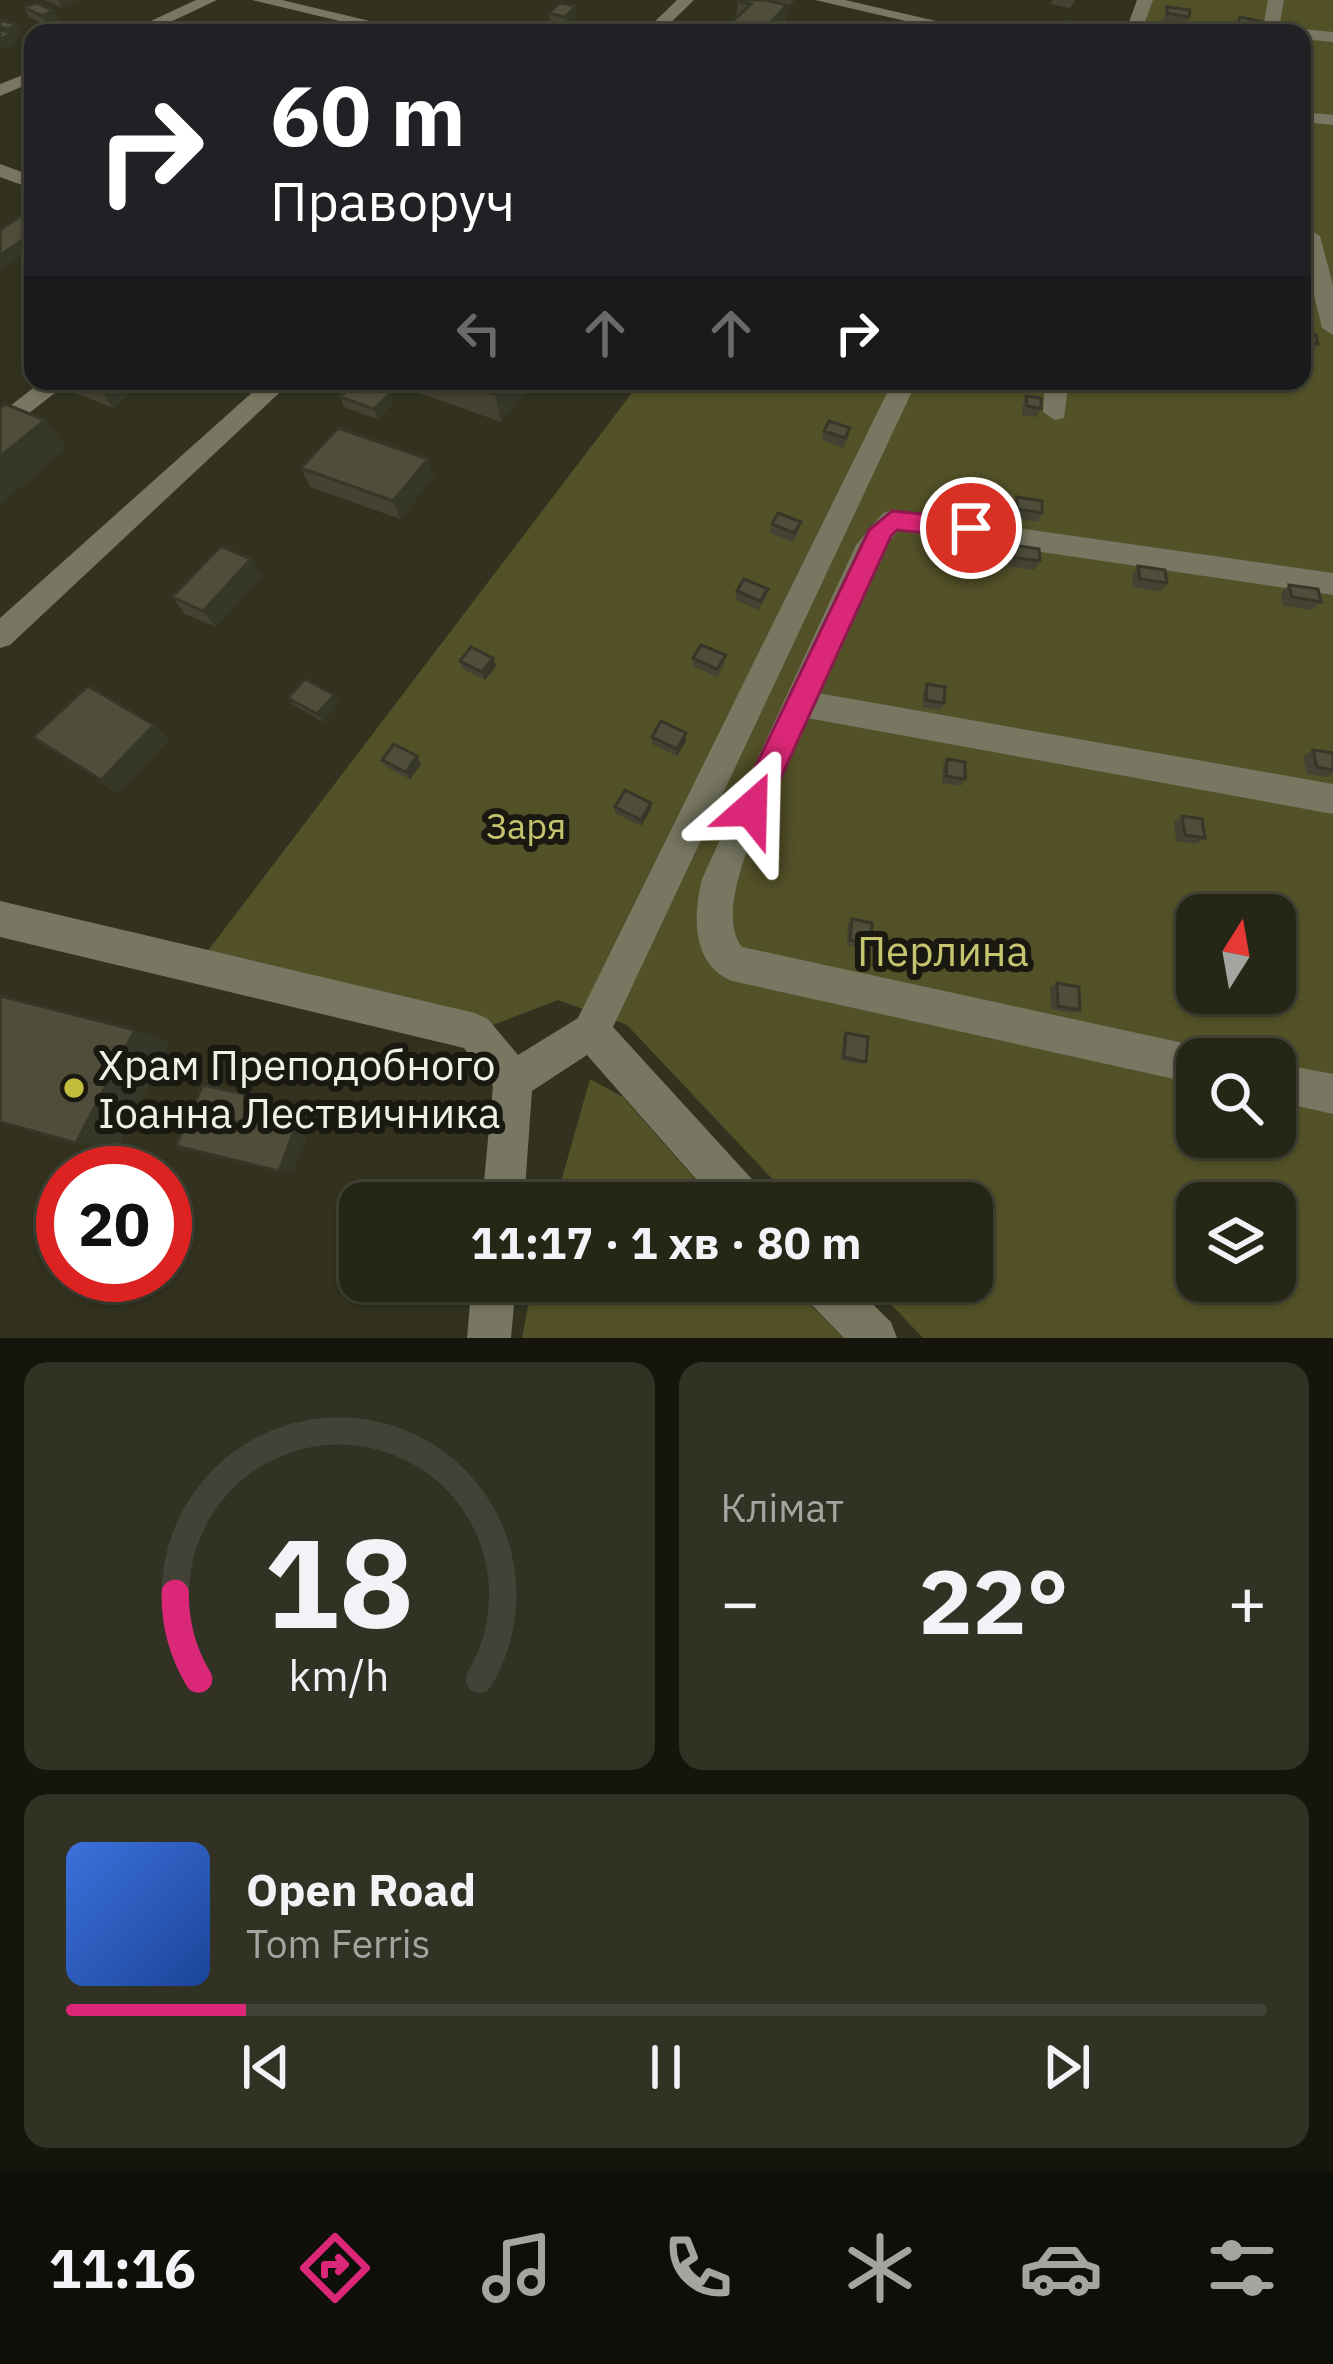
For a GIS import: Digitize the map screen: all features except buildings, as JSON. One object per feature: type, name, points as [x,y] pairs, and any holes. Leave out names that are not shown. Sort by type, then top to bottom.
[{"type":"street","points":[[154,24],[209,0]]},
{"type":"street","points":[[260,0],[364,24]]},
{"type":"street","points":[[661,24],[686,0]]},
{"type":"street","points":[[823,0],[937,24]]},
{"type":"street","points":[[1315,237],[1333,328]]},
{"type":"street","points":[[0,427],[47,390]]},
{"type":"street","points":[[0,636],[270,390]]},
{"type":"street","points":[[513,1080],[591,1030],[900,390]]},
{"type":"street","points":[[1054,412],[1056,390]]},
{"type":"street","points":[[1176,1060],[732,963],[718,948],[709,921],[719,879],[871,545],[892,520],[1333,584]]},
{"type":"street","points":[[799,703],[1333,799]]},
{"type":"street","points":[[0,919],[475,1032],[513,1080],[505,1182]]},
{"type":"street","points":[[591,1030],[726,1182]]},
{"type":"street","points":[[1296,1086],[1333,1094]]},
{"type":"street","points":[[489,1338],[492,1302]]},
{"type":"street","points":[[839,1302],[875,1338]]},
{"type":"green space","name":"Перлина","points":[[1145,0],[1333,0],[1333,1338],[923,1338],[889,1302],[993,1302],[993,1182],[775,1182],[627,1025],[558,1000],[475,1032],[197,965],[634,390],[1311,390],[1311,24],[1136,24]]},
{"type":"green space","points":[[590,1079],[623,1097],[698,1182],[561,1182]]},
{"type":"green space","points":[[529,1302],[807,1302],[844,1338],[522,1338]]},
{"type":"place","name":"Храм Преподобного Іоанна Лествичника","points":[[74,1088]]},
{"type":"route","points":[[751,809],[881,530],[892,520],[971,528]]},
{"type":"park label","name":"Заря","points":[[526,825]]}]
